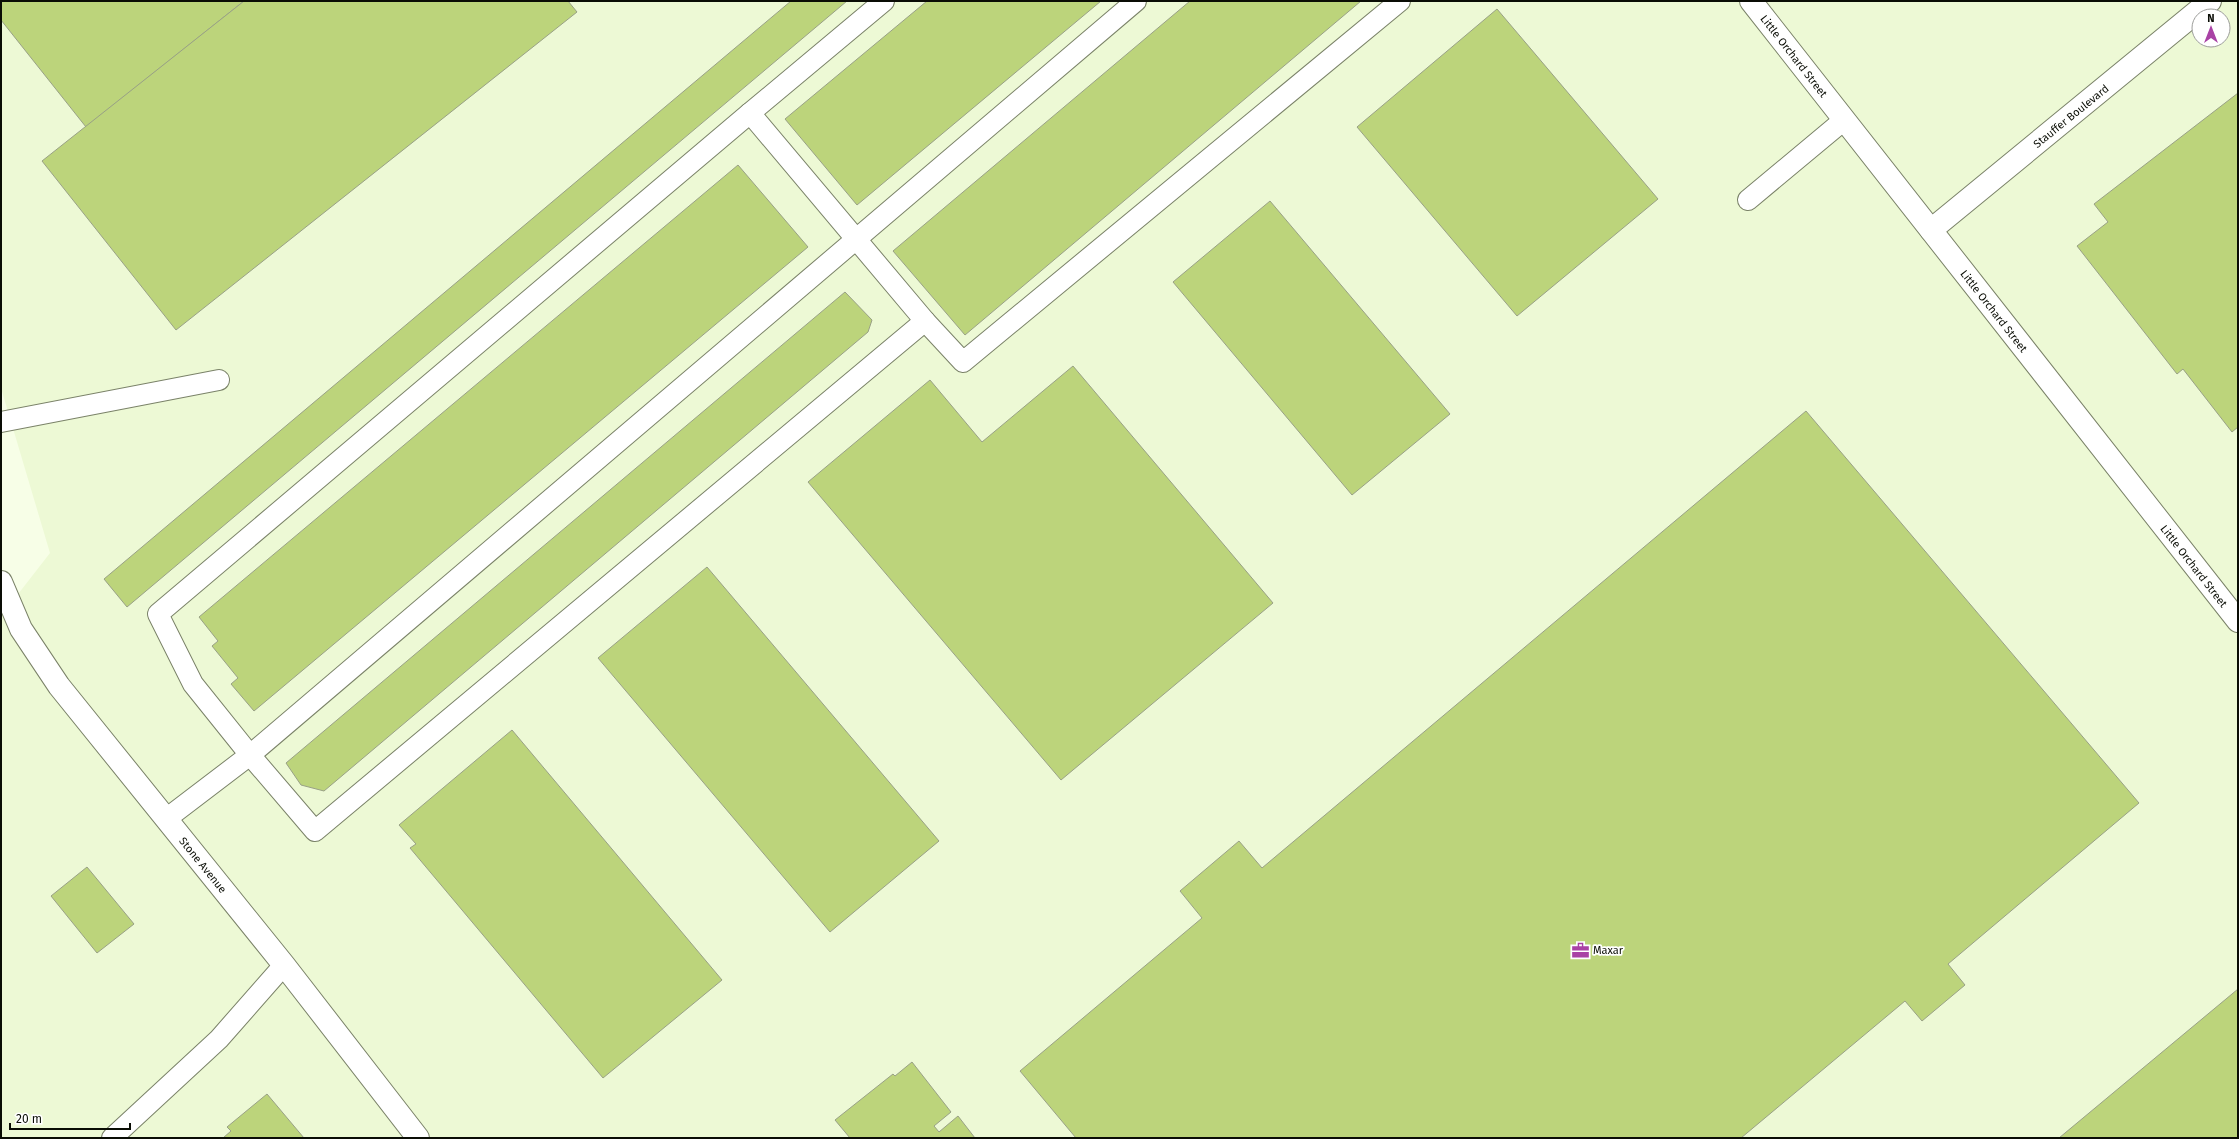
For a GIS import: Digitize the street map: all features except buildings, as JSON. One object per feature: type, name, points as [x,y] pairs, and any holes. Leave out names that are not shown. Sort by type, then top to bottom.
[{"type":"street","name":"Little Orchard Street","points":[[1751,1],[2238,621]]},
{"type":"street","name":"Stauffer Boulevard","points":[[1931,230],[2210,1]]},
{"type":"street","name":"Stone Avenue","points":[[1,582],[21,630],[59,686],[284,965],[413,1136]]},
{"type":"lane","points":[[884,1],[158,614],[193,684],[250,755],[315,831],[925,321]]},
{"type":"lane","points":[[166,819],[250,755],[1136,1]]},
{"type":"lane","points":[[750,113],[925,321],[963,362],[1400,1]]},
{"type":"lane","points":[[1748,200],[1844,120]]},
{"type":"lane","points":[[1,422],[219,380]]},
{"type":"lane","points":[[112,1138],[219,1039],[284,965]]},
{"type":"shaded area","points":[[1,1],[2238,1],[2238,1138],[1,1138],[1,616],[50,553],[1,388]]},
{"type":"place","name":"Maxar","points":[[1580,950]]}]
